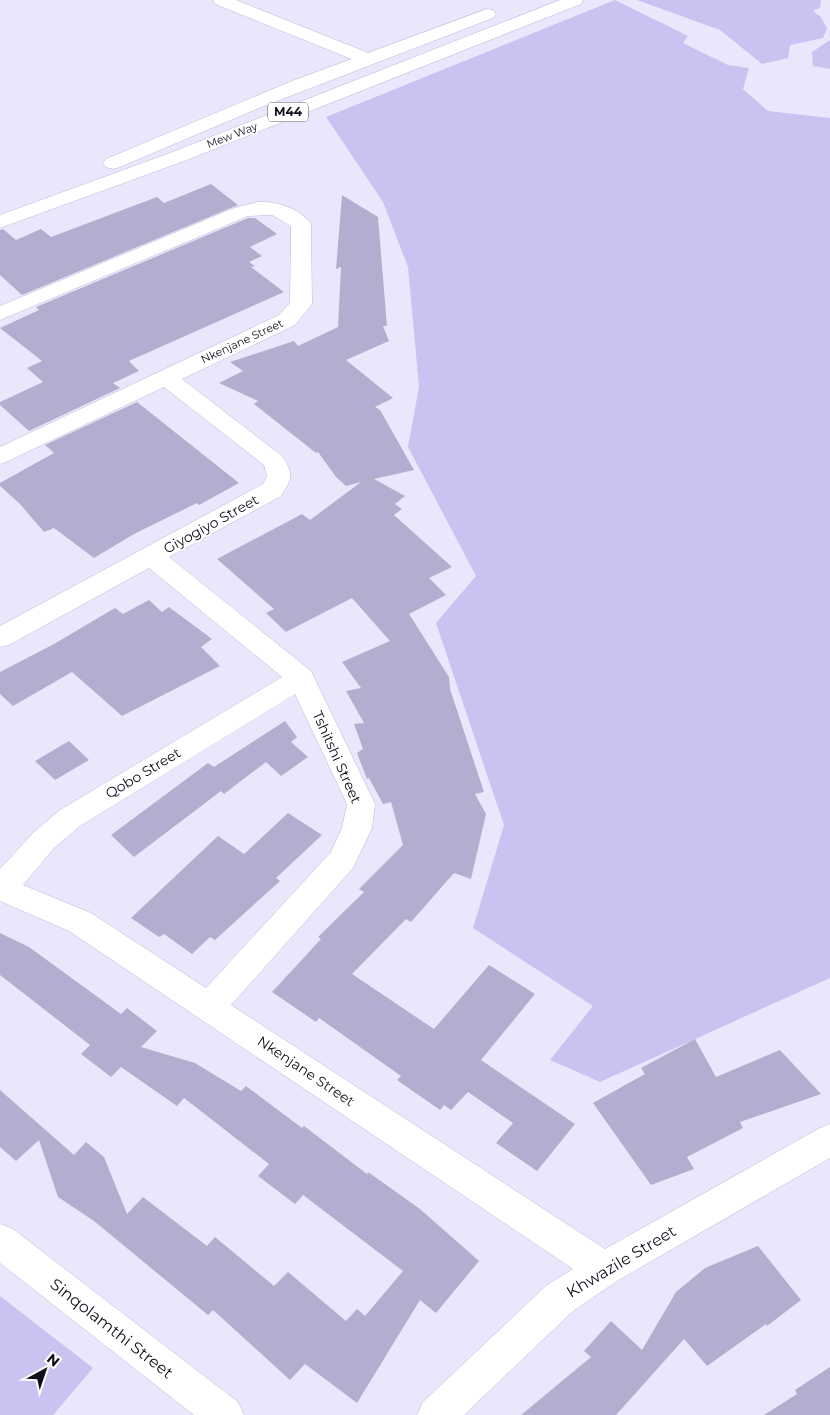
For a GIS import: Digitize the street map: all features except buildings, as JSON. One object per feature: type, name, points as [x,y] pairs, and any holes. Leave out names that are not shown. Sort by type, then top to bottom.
[{"type":"street","points":[[221,0],[374,61],[394,59],[479,28],[551,9]]},
{"type":"street","name":"Mew Way","points":[[0,222],[212,143],[328,95],[575,0]]},
{"type":"street","name":"Mew Way","points":[[0,213],[183,131],[365,58],[499,10]]},
{"type":"street","points":[[212,143],[225,130],[239,122],[355,71],[364,63],[365,58]]},
{"type":"street","name":"Nkenjane Street","points":[[0,314],[241,212],[262,207],[285,213],[301,224],[301,304],[287,320],[165,376],[0,456]]},
{"type":"street","name":"Giyogiyo Street","points":[[0,638],[272,490],[278,481],[280,474],[274,461],[165,376]]},
{"type":"street","name":"Tshitshi Street","points":[[151,556],[301,678],[361,804],[357,828],[342,860],[209,1007]]},
{"type":"street","name":"Qobo Street","points":[[1,888],[44,840],[70,818],[301,678]]},
{"type":"street","name":"Nkenjane Street","points":[[1,888],[80,922],[604,1269]]},
{"type":"street","name":"Khwazile Street","points":[[436,1415],[560,1298],[604,1269],[830,1140]]},
{"type":"street","name":"Sinqolamthi Street","points":[[0,1241],[225,1415]]},
{"type":"shaded area","points":[[615,0],[688,36],[683,43],[728,65],[749,68],[743,89],[768,111],[830,118],[830,978],[600,1082],[550,1060],[593,1006],[473,928],[504,825],[436,623],[476,576],[408,447],[419,387],[408,267],[383,202],[326,117]]},
{"type":"shaded area","points":[[637,0],[821,0],[820,8],[814,10],[814,12],[820,16],[827,28],[823,38],[790,45],[788,58],[762,64],[720,30]]},
{"type":"shaded area","points":[[830,40],[830,69],[813,66],[812,52]]},
{"type":"shaded area","points":[[0,1296],[93,1368],[53,1415],[0,1415]]}]
